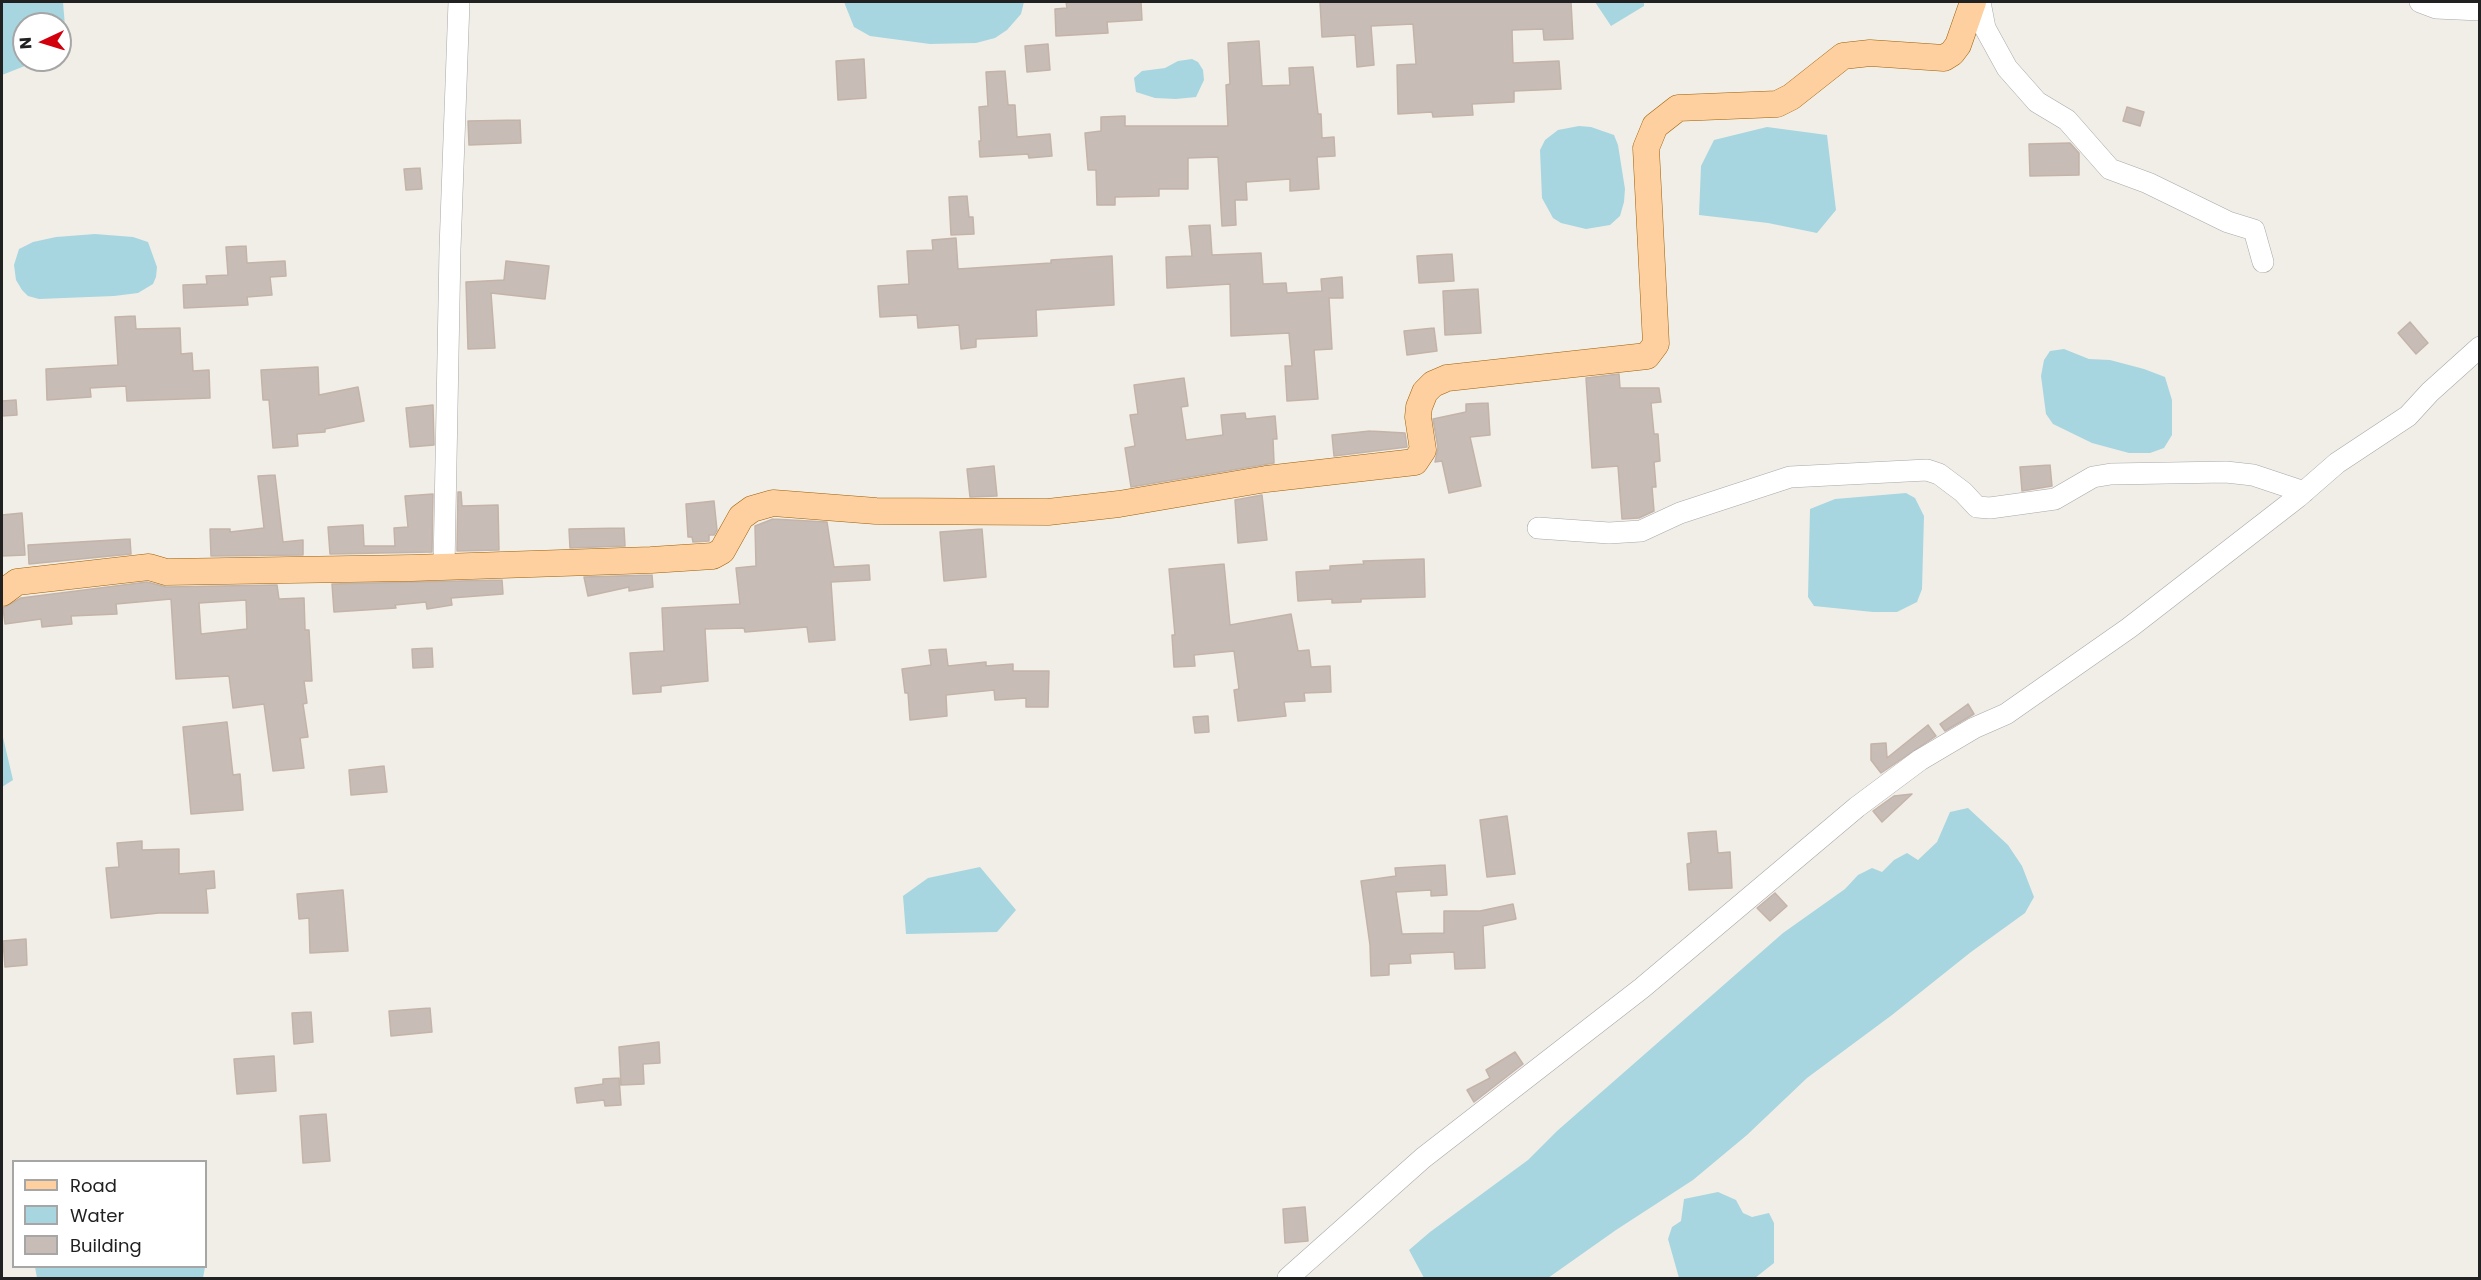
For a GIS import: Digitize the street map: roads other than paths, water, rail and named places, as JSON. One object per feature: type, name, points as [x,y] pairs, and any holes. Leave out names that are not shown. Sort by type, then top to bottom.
[{"type":"main road","points":[[7,585],[149,567],[166,572],[444,567],[712,556],[722,551],[741,517],[752,509],[773,503],[876,511],[1048,512],[1119,504],[1266,479],[1415,462],[1423,450],[1418,417],[1419,407],[1425,392],[1433,384],[1447,378],[1647,356],[1656,344],[1646,148],[1655,126],[1678,108],[1777,104],[1791,97],[1843,56],[1870,53],[1944,58],[1958,45],[1973,2]]},
{"type":"street","points":[[444,567],[450,249],[459,2]]},
{"type":"street","points":[[1980,2],[1985,28],[2007,68],[2037,102],[2067,120],[2110,169],[2148,183],[2228,222],[2254,230],[2263,262]]},
{"type":"street","points":[[2420,2],[2436,8],[2480,10]]},
{"type":"street","points":[[1288,1278],[1422,1158],[1642,988],[1857,807],[1920,760],[1974,728],[2006,714],[2110,641],[2304,492],[2337,463],[2408,416],[2430,392],[2480,347]]},
{"type":"street","points":[[1538,528],[1609,533],[1641,531],[1680,513],[1790,477],[1927,470],[1940,474],[1963,492],[1977,507],[1990,508],[2055,499],[2093,477],[2111,474],[2218,472],[2244,474],[2304,492]]},
{"type":"water","points":[[2,2],[63,2],[64,12],[12,12],[12,71],[2,75]]},
{"type":"water","points":[[844,2],[1024,2],[1021,14],[1007,30],[995,38],[976,43],[930,44],[870,36],[854,27]]},
{"type":"water","points":[[1595,2],[1644,2],[1644,6],[1611,26]]},
{"type":"water","points":[[1192,59],[1198,62],[1203,70],[1204,80],[1196,97],[1155,98],[1136,92],[1134,78],[1142,71],[1165,68],[1178,61]]},
{"type":"water","points":[[1579,126],[1591,127],[1614,135],[1618,145],[1625,189],[1624,202],[1620,216],[1610,225],[1586,229],[1561,223],[1553,218],[1542,198],[1540,150],[1545,140],[1558,130]]},
{"type":"water","points":[[1767,127],[1827,135],[1836,210],[1817,233],[1768,223],[1699,215],[1701,166],[1714,140]]},
{"type":"water","points":[[95,234],[133,237],[148,242],[157,267],[153,284],[138,293],[114,296],[39,299],[28,296],[22,290],[16,280],[14,265],[19,249],[33,242],[56,237]]},
{"type":"water","points":[[2064,349],[2089,359],[2110,360],[2165,377],[2172,400],[2172,435],[2164,448],[2150,453],[2129,453],[2092,443],[2053,424],[2046,414],[2041,376],[2044,360],[2050,351]]},
{"type":"water","points":[[1906,493],[1915,498],[1924,516],[1922,589],[1917,602],[1897,612],[1814,606],[1808,597],[1810,509],[1835,499]]},
{"type":"water","points":[[2,733],[13,780],[2,787]]},
{"type":"water","points":[[1968,808],[2008,845],[2022,866],[2034,897],[2025,913],[1807,1078],[1747,1135],[1693,1180],[1548,1278],[1424,1278],[1409,1250],[1528,1160],[1557,1131],[1783,933],[1845,889],[1858,875],[1872,868],[1882,872],[1894,860],[1907,853],[1918,860],[1937,842],[1950,812]]},
{"type":"water","points":[[980,867],[1016,910],[997,932],[906,934],[903,896],[928,878]]},
{"type":"water","points":[[1718,1192],[1736,1200],[1743,1213],[1752,1217],[1769,1213],[1774,1223],[1774,1263],[1755,1278],[1679,1278],[1668,1239],[1672,1227],[1681,1221],[1684,1199]]},
{"type":"water","points":[[35,1268],[205,1268],[203,1278],[37,1278]]}]
